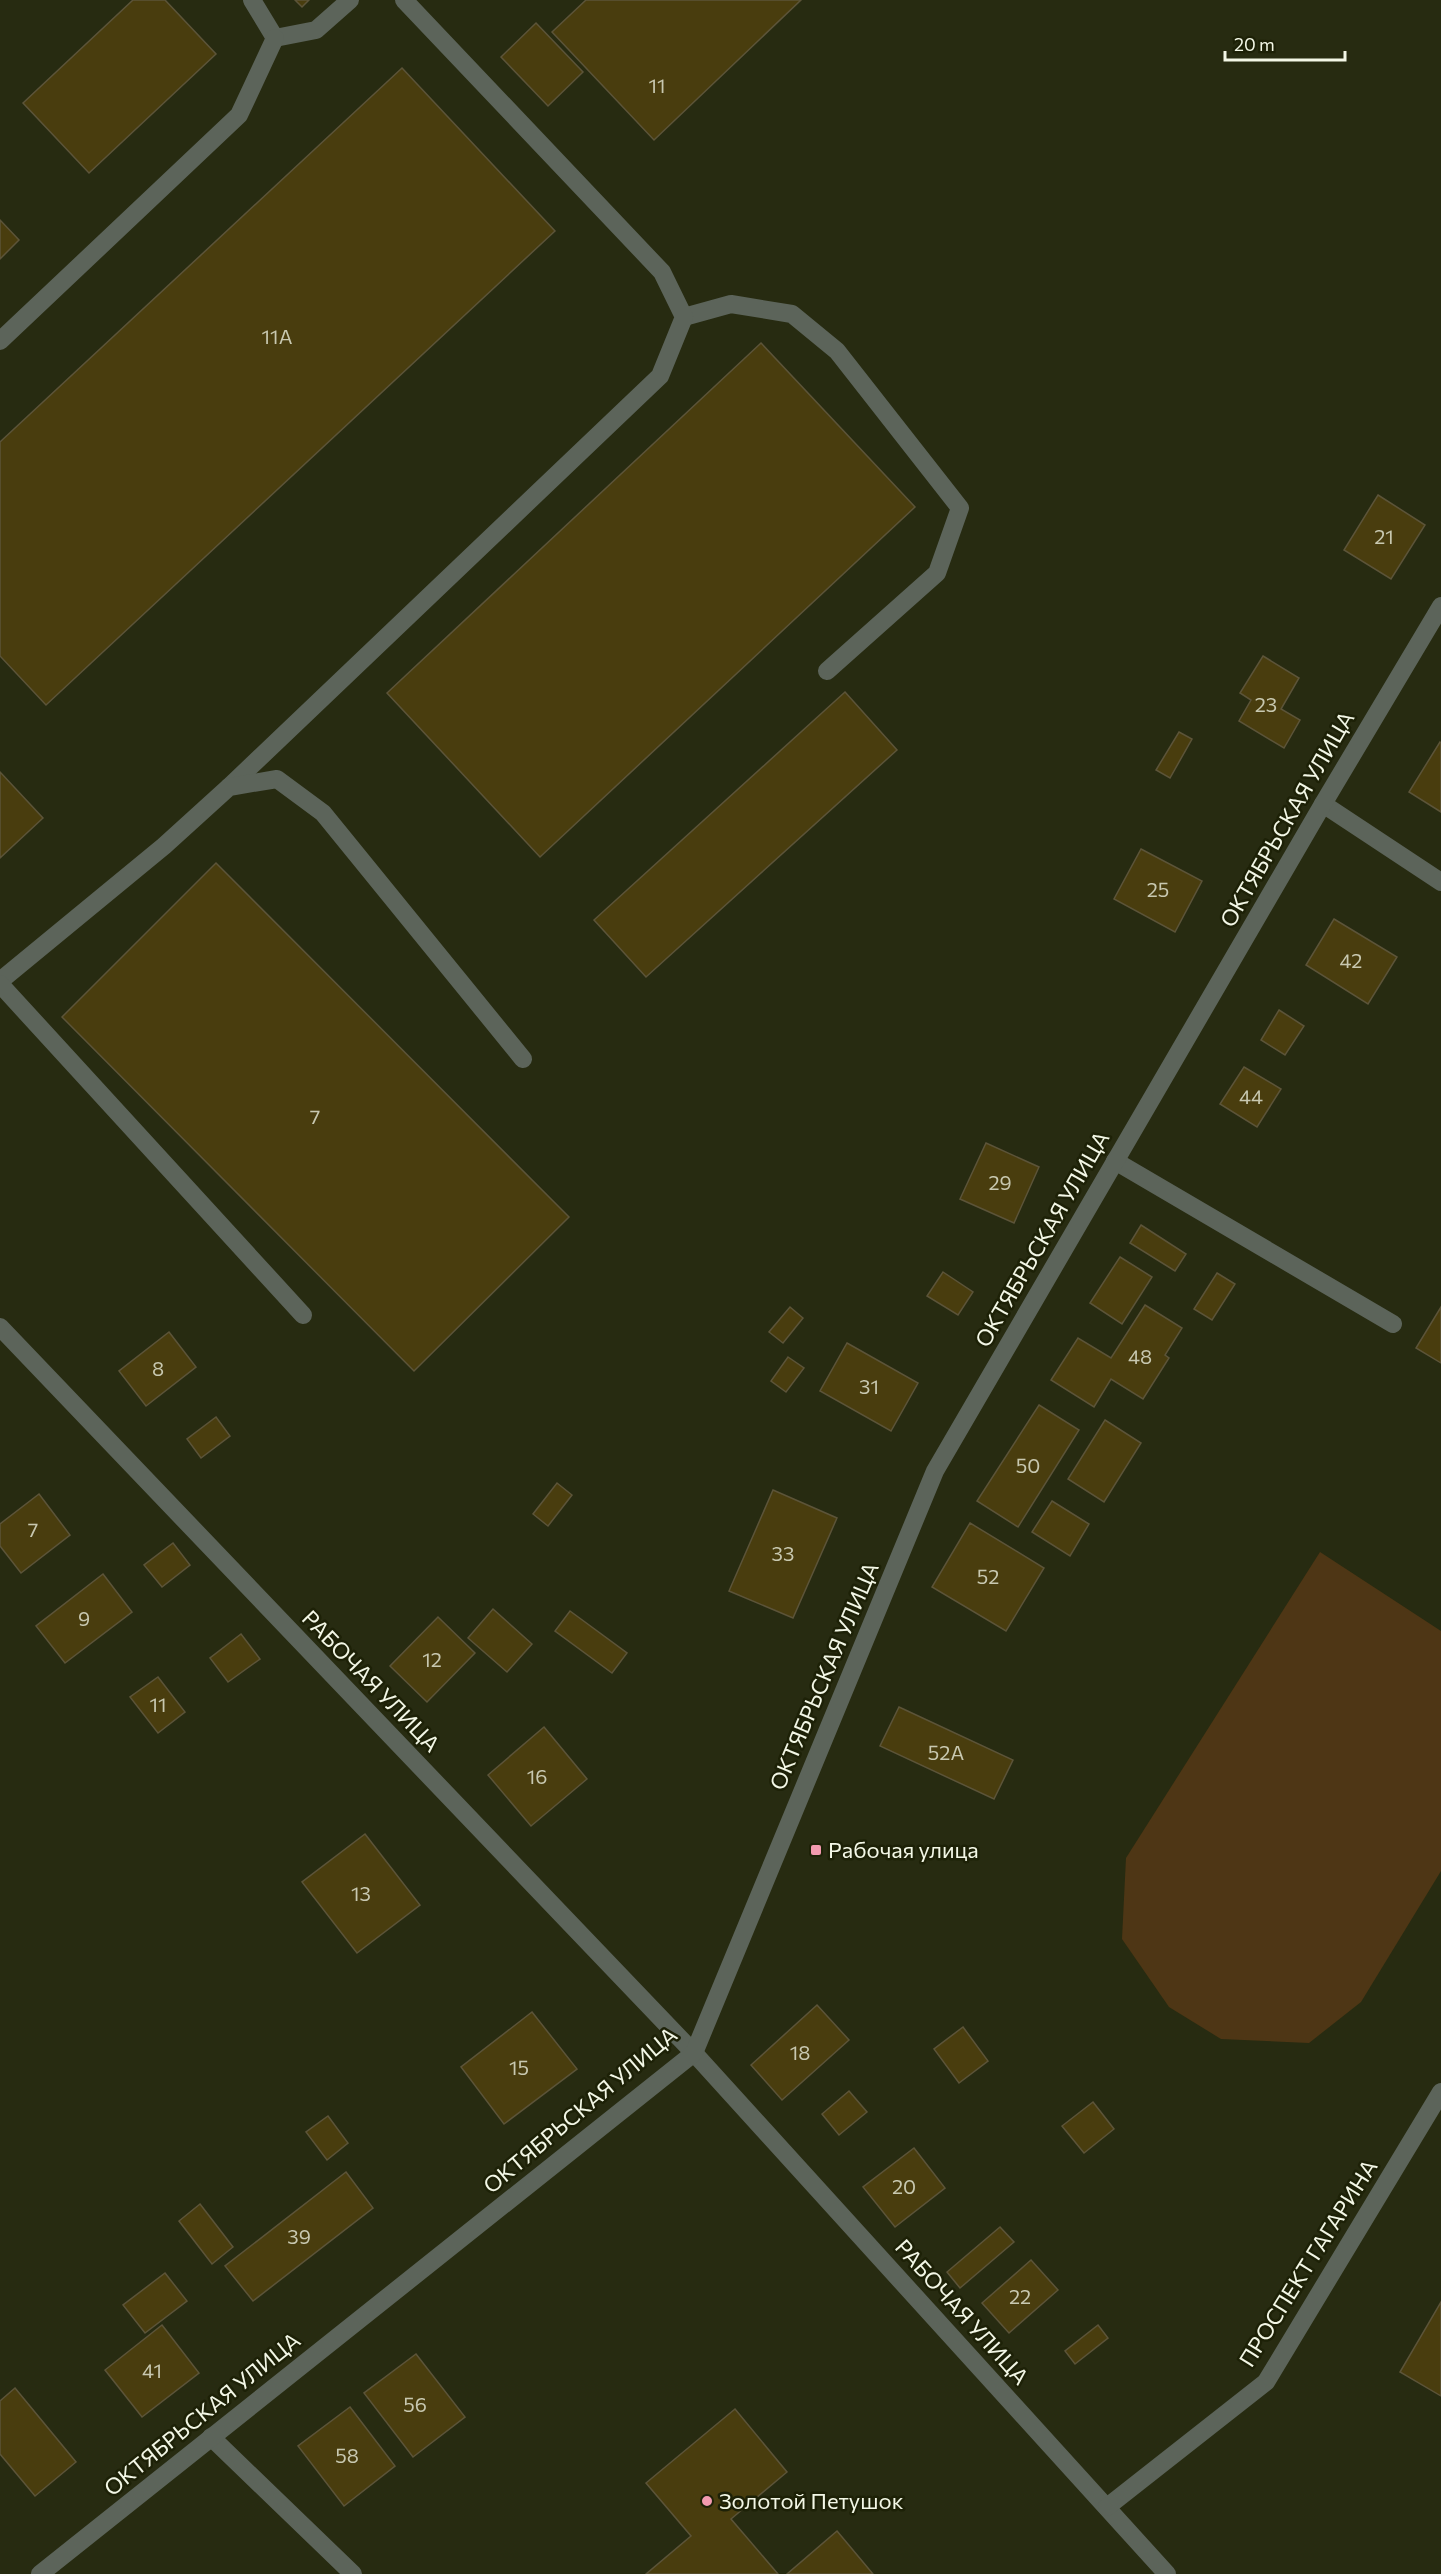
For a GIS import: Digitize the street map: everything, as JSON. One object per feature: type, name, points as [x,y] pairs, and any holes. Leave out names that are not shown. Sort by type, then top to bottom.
[{"type":"street","points":[[252,0],[275,38]]},
{"type":"street","points":[[275,38],[315,30],[350,0]]},
{"type":"street","points":[[303,1315],[0,982],[164,846],[660,376],[684,317],[662,272],[404,0]]},
{"type":"street","points":[[0,341],[239,115],[275,38]]},
{"type":"street","points":[[684,317],[731,304],[792,314],[837,351],[960,508],[937,573],[827,671]]},
{"type":"street","name":"ОКТЯБРЬСКАЯ УЛИЦА","points":[[40,2574],[694,2053],[935,1471],[1323,804],[1441,606]]},
{"type":"street","points":[[228,787],[277,779],[323,813],[523,1059]]},
{"type":"street","points":[[1323,804],[1441,882]]},
{"type":"street","points":[[1115,1161],[1393,1324]]},
{"type":"street","name":"РАБОЧАЯ УЛИЦА","points":[[0,1327],[694,2053],[1167,2574]]},
{"type":"street","name":"ПРОСПЕКТ ГАГАРИНА","points":[[1107,2507],[1266,2382],[1441,2092]]},
{"type":"street","points":[[211,2437],[353,2574]]},
{"type":"shaded area","points":[[1320,1552],[1441,1631],[1441,1871],[1361,2002],[1309,2043],[1221,2039],[1169,2007],[1122,1939],[1126,1858]]},
{"type":"building","points":[[133,0],[165,0],[216,54],[89,173],[23,103]]},
{"type":"building","points":[[295,0],[309,0],[302,7]]},
{"type":"building","points":[[586,0],[801,0],[654,140],[552,32]]},
{"type":"building","points":[[536,23],[583,72],[548,106],[501,57]]},
{"type":"building","points":[[402,68],[555,231],[46,705],[0,656],[0,442]]},
{"type":"building","points":[[0,220],[19,240],[0,259]]},
{"type":"building","points":[[761,343],[915,507],[540,857],[387,693]]},
{"type":"building","points":[[1378,495],[1425,525],[1391,579],[1344,550]]},
{"type":"building","points":[[1263,656],[1299,678],[1281,709],[1300,720],[1284,748],[1239,721],[1251,700],[1240,693]]},
{"type":"building","points":[[845,692],[897,750],[646,977],[594,920]]},
{"type":"building","points":[[1179,732],[1192,739],[1170,778],[1156,770]]},
{"type":"building","points":[[1441,743],[1441,812],[1409,792]]},
{"type":"building","points":[[0,772],[43,818],[0,858]]},
{"type":"building","points":[[1141,849],[1202,881],[1175,932],[1114,899]]},
{"type":"building","points":[[216,863],[569,1217],[414,1371],[62,1017]]},
{"type":"building","points":[[1334,919],[1397,957],[1368,1004],[1306,965]]},
{"type":"building","points":[[1279,1010],[1304,1026],[1285,1055],[1261,1040]]},
{"type":"building","points":[[1244,1067],[1281,1089],[1257,1127],[1220,1104]]},
{"type":"building","points":[[986,1143],[1039,1167],[1014,1223],[960,1199]]},
{"type":"building","points":[[1141,1225],[1186,1254],[1175,1271],[1130,1243]]},
{"type":"building","points":[[1120,1257],[1152,1277],[1122,1324],[1090,1303]]},
{"type":"building","points":[[943,1272],[973,1292],[958,1315],[927,1296]]},
{"type":"building","points":[[1217,1273],[1235,1284],[1212,1320],[1194,1309]]},
{"type":"building","points":[[1145,1305],[1182,1328],[1165,1355],[1169,1358],[1143,1399],[1111,1379],[1094,1407],[1051,1380],[1078,1338],[1111,1358]]},
{"type":"building","points":[[790,1307],[803,1318],[783,1343],[769,1332]]},
{"type":"building","points":[[1441,1307],[1441,1363],[1416,1348]]},
{"type":"building","points":[[169,1332],[196,1367],[146,1406],[119,1371]]},
{"type":"building","points":[[847,1343],[918,1383],[891,1431],[820,1391]]},
{"type":"building","points":[[788,1357],[804,1368],[786,1392],[771,1381]]},
{"type":"building","points":[[1039,1405],[1079,1430],[1018,1527],[977,1501]]},
{"type":"building","points":[[216,1417],[230,1436],[201,1458],[187,1439]]},
{"type":"building","points":[[1105,1420],[1141,1443],[1104,1502],[1068,1479]]},
{"type":"building","points":[[557,1483],[572,1495],[548,1526],[533,1514]]},
{"type":"building","points":[[773,1490],[837,1518],[793,1618],[729,1591]]},
{"type":"building","points":[[39,1494],[70,1535],[21,1573],[0,1546],[0,1524]]},
{"type":"building","points":[[1052,1501],[1089,1524],[1070,1556],[1032,1532]]},
{"type":"building","points":[[970,1523],[1044,1568],[1006,1631],[932,1587]]},
{"type":"building","points":[[173,1543],[190,1565],[162,1587],[144,1565]]},
{"type":"building","points":[[103,1574],[132,1612],[65,1663],[36,1626]]},
{"type":"building","points":[[493,1609],[532,1644],[507,1672],[468,1638]]},
{"type":"building","points":[[570,1611],[627,1653],[612,1673],[555,1631]]},
{"type":"building","points":[[438,1617],[475,1653],[427,1702],[390,1666]]},
{"type":"building","points":[[241,1634],[260,1659],[228,1682],[210,1658]]},
{"type":"building","points":[[158,1677],[185,1712],[158,1733],[130,1697]]},
{"type":"building","points":[[899,1707],[1013,1760],[994,1799],[880,1746]]},
{"type":"building","points":[[544,1727],[587,1779],[531,1826],[488,1775]]},
{"type":"building","points":[[365,1834],[420,1905],[357,1953],[302,1882]]},
{"type":"building","points":[[817,2005],[849,2040],[782,2100],[751,2065]]},
{"type":"building","points":[[532,2012],[577,2069],[504,2124],[461,2067]]},
{"type":"building","points":[[963,2027],[988,2061],[959,2083],[934,2049]]},
{"type":"building","points":[[849,2091],[867,2112],[839,2135],[822,2114]]},
{"type":"building","points":[[1093,2102],[1114,2129],[1084,2153],[1062,2126]]},
{"type":"building","points":[[328,2116],[348,2143],[327,2160],[306,2132]]},
{"type":"building","points":[[914,2148],[945,2188],[895,2227],[863,2187]]},
{"type":"building","points":[[346,2172],[373,2208],[253,2301],[225,2266]]},
{"type":"building","points":[[200,2204],[233,2247],[212,2264],[179,2221]]},
{"type":"building","points":[[1000,2227],[1014,2242],[960,2288],[947,2272]]},
{"type":"building","points":[[1031,2260],[1058,2290],[1009,2333],[982,2303]]},
{"type":"building","points":[[165,2273],[187,2301],[145,2333],[123,2305]]},
{"type":"building","points":[[1441,2302],[1441,2396],[1400,2372]]},
{"type":"building","points":[[162,2325],[199,2373],[142,2417],[105,2370]]},
{"type":"building","points":[[1098,2325],[1108,2338],[1075,2364],[1065,2351]]},
{"type":"building","points":[[416,2354],[465,2417],[413,2457],[364,2393]]},
{"type":"building","points":[[15,2388],[76,2462],[35,2496],[0,2454],[0,2401]]},
{"type":"building","points":[[350,2407],[395,2466],[344,2506],[298,2446]]},
{"type":"building","name":"Золотой Петушок","points":[[735,2409],[787,2472],[731,2519],[778,2574],[646,2574],[691,2536],[646,2483]]},
{"type":"building","name":"Золотой Петушок","points":[[837,2531],[873,2574],[787,2574]]},
{"type":"place","name":"Рабочая улица","points":[[816,1850]]},
{"type":"place","name":"Золотой Петушок","points":[[707,2501]]}]
